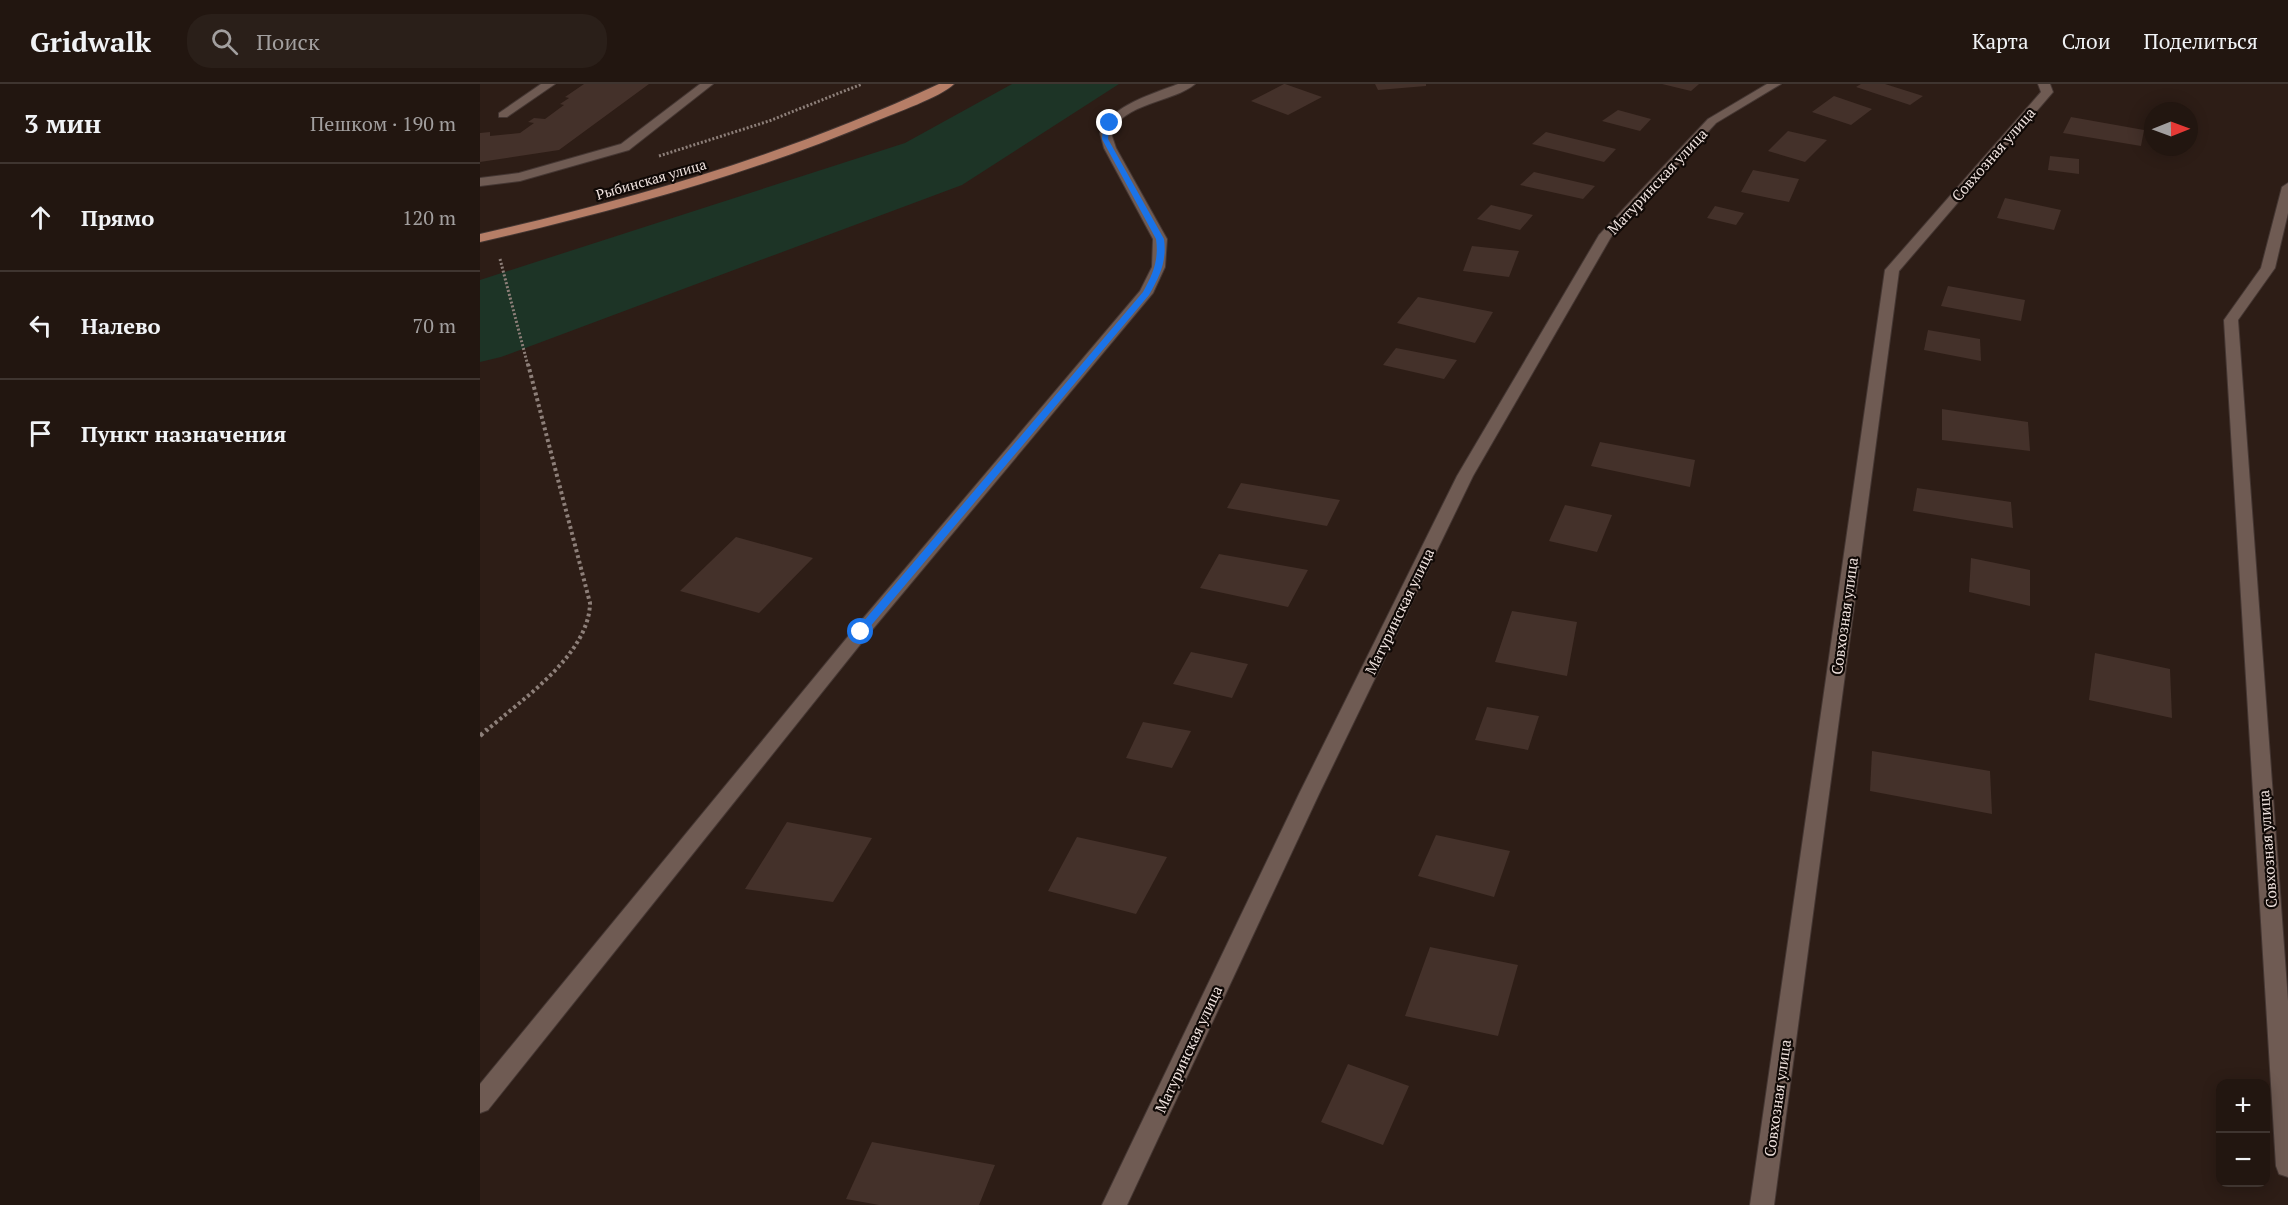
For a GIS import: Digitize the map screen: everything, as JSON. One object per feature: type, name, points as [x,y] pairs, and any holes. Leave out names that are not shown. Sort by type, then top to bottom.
[{"type":"main road","name":"Рыбинская улица","points":[[480,237],[639,201],[741,168],[902,106],[948,84]]},
{"type":"street","points":[[503,115],[549,84]]},
{"type":"street","points":[[480,182],[520,177],[625,147],[707,84]]},
{"type":"street","points":[[480,1102],[861,632],[1146,293],[1159,271],[1162,254],[1160,239],[1105,139],[1106,130],[1110,123],[1124,113],[1189,84]]},
{"type":"street","name":"Матуринская улица","points":[[1114,1205],[1309,794],[1465,476],[1606,235],[1712,121],[1775,84]]},
{"type":"street","name":"Совхозная улица","points":[[1762,1205],[1892,270],[2047,92],[2044,84]]},
{"type":"street","name":"Совхозная улица","points":[[2288,187],[2268,268],[2231,320],[2288,1166]]},
{"type":"path","points":[[659,156],[769,121],[862,84]]},
{"type":"path","points":[[480,736],[578,644],[590,616],[590,603],[494,235]]},
{"type":"green space","points":[[1012,84],[1119,84],[962,185],[501,357],[480,362],[480,280],[905,143]]},
{"type":"building","points":[[584,84],[649,84],[559,150],[480,162],[480,133],[490,132],[490,136],[520,133],[534,123],[528,122],[534,118],[545,119],[564,105],[560,104],[569,98],[565,97]]},
{"type":"building","points":[[1284,84],[1322,97],[1288,115],[1251,101]]},
{"type":"building","points":[[1375,84],[1426,84],[1426,86],[1378,90]]},
{"type":"building","points":[[1662,84],[1699,84],[1691,91]]},
{"type":"building","points":[[1861,84],[1885,84],[1923,96],[1910,105],[1856,87]]},
{"type":"building","points":[[1834,96],[1872,109],[1851,125],[1812,112]]},
{"type":"building","points":[[1618,110],[1651,119],[1640,131],[1602,121]]},
{"type":"building","points":[[2071,117],[2144,130],[2141,146],[2063,133]]},
{"type":"building","points":[[1788,131],[1827,140],[1805,162],[1768,151]]},
{"type":"building","points":[[1546,132],[1616,149],[1604,162],[1532,144]]},
{"type":"building","points":[[2050,156],[2079,159],[2079,174],[2048,170]]},
{"type":"building","points":[[1753,170],[1799,179],[1789,202],[1741,192]]},
{"type":"building","points":[[1534,172],[1595,186],[1583,199],[1520,185]]},
{"type":"building","points":[[2005,198],[2061,210],[2054,230],[1997,218]]},
{"type":"building","points":[[1491,205],[1533,215],[1520,230],[1477,219]]},
{"type":"building","points":[[1715,206],[1744,213],[1736,225],[1707,218]]},
{"type":"building","points":[[1472,246],[1519,251],[1509,277],[1463,271]]},
{"type":"building","points":[[1948,286],[2025,300],[2021,321],[1941,306]]},
{"type":"building","points":[[1418,297],[1493,312],[1475,343],[1397,323]]},
{"type":"building","points":[[1928,330],[1980,339],[1981,361],[1924,350]]},
{"type":"building","points":[[1396,348],[1457,360],[1444,379],[1383,365]]},
{"type":"building","points":[[1942,409],[2028,422],[2030,451],[1942,440]]},
{"type":"building","points":[[1600,442],[1695,460],[1690,487],[1591,466]]},
{"type":"building","points":[[1241,483],[1340,500],[1327,526],[1227,508]]},
{"type":"building","points":[[1917,488],[2011,502],[2013,528],[1913,511]]},
{"type":"building","points":[[1565,505],[1612,515],[1597,552],[1549,541]]},
{"type":"building","points":[[736,537],[813,558],[759,613],[680,591]]},
{"type":"building","points":[[1219,554],[1308,570],[1288,607],[1200,588]]},
{"type":"building","points":[[1971,558],[2030,570],[2030,606],[1969,592]]},
{"type":"building","points":[[1512,611],[1577,622],[1567,676],[1495,662]]},
{"type":"building","points":[[1191,652],[1248,664],[1232,698],[1173,684]]},
{"type":"building","points":[[2095,653],[2170,669],[2172,718],[2089,700]]},
{"type":"building","points":[[1487,707],[1539,716],[1528,750],[1475,740]]},
{"type":"building","points":[[1143,722],[1191,731],[1172,768],[1126,758]]},
{"type":"building","points":[[1872,751],[1990,771],[1992,814],[1870,791]]},
{"type":"building","points":[[787,822],[872,838],[833,902],[745,889]]},
{"type":"building","points":[[1436,835],[1510,851],[1494,897],[1418,876]]},
{"type":"building","points":[[1077,837],[1167,857],[1136,914],[1048,891]]},
{"type":"building","points":[[1430,947],[1518,965],[1498,1036],[1405,1016]]},
{"type":"building","points":[[1348,1064],[1409,1086],[1383,1145],[1321,1122]]},
{"type":"building","points":[[872,1142],[995,1165],[979,1205],[879,1205],[846,1199]]},
{"type":"route","points":[[861,632],[1146,293],[1159,271],[1162,254],[1160,239],[1105,139],[1110,123]]}]
